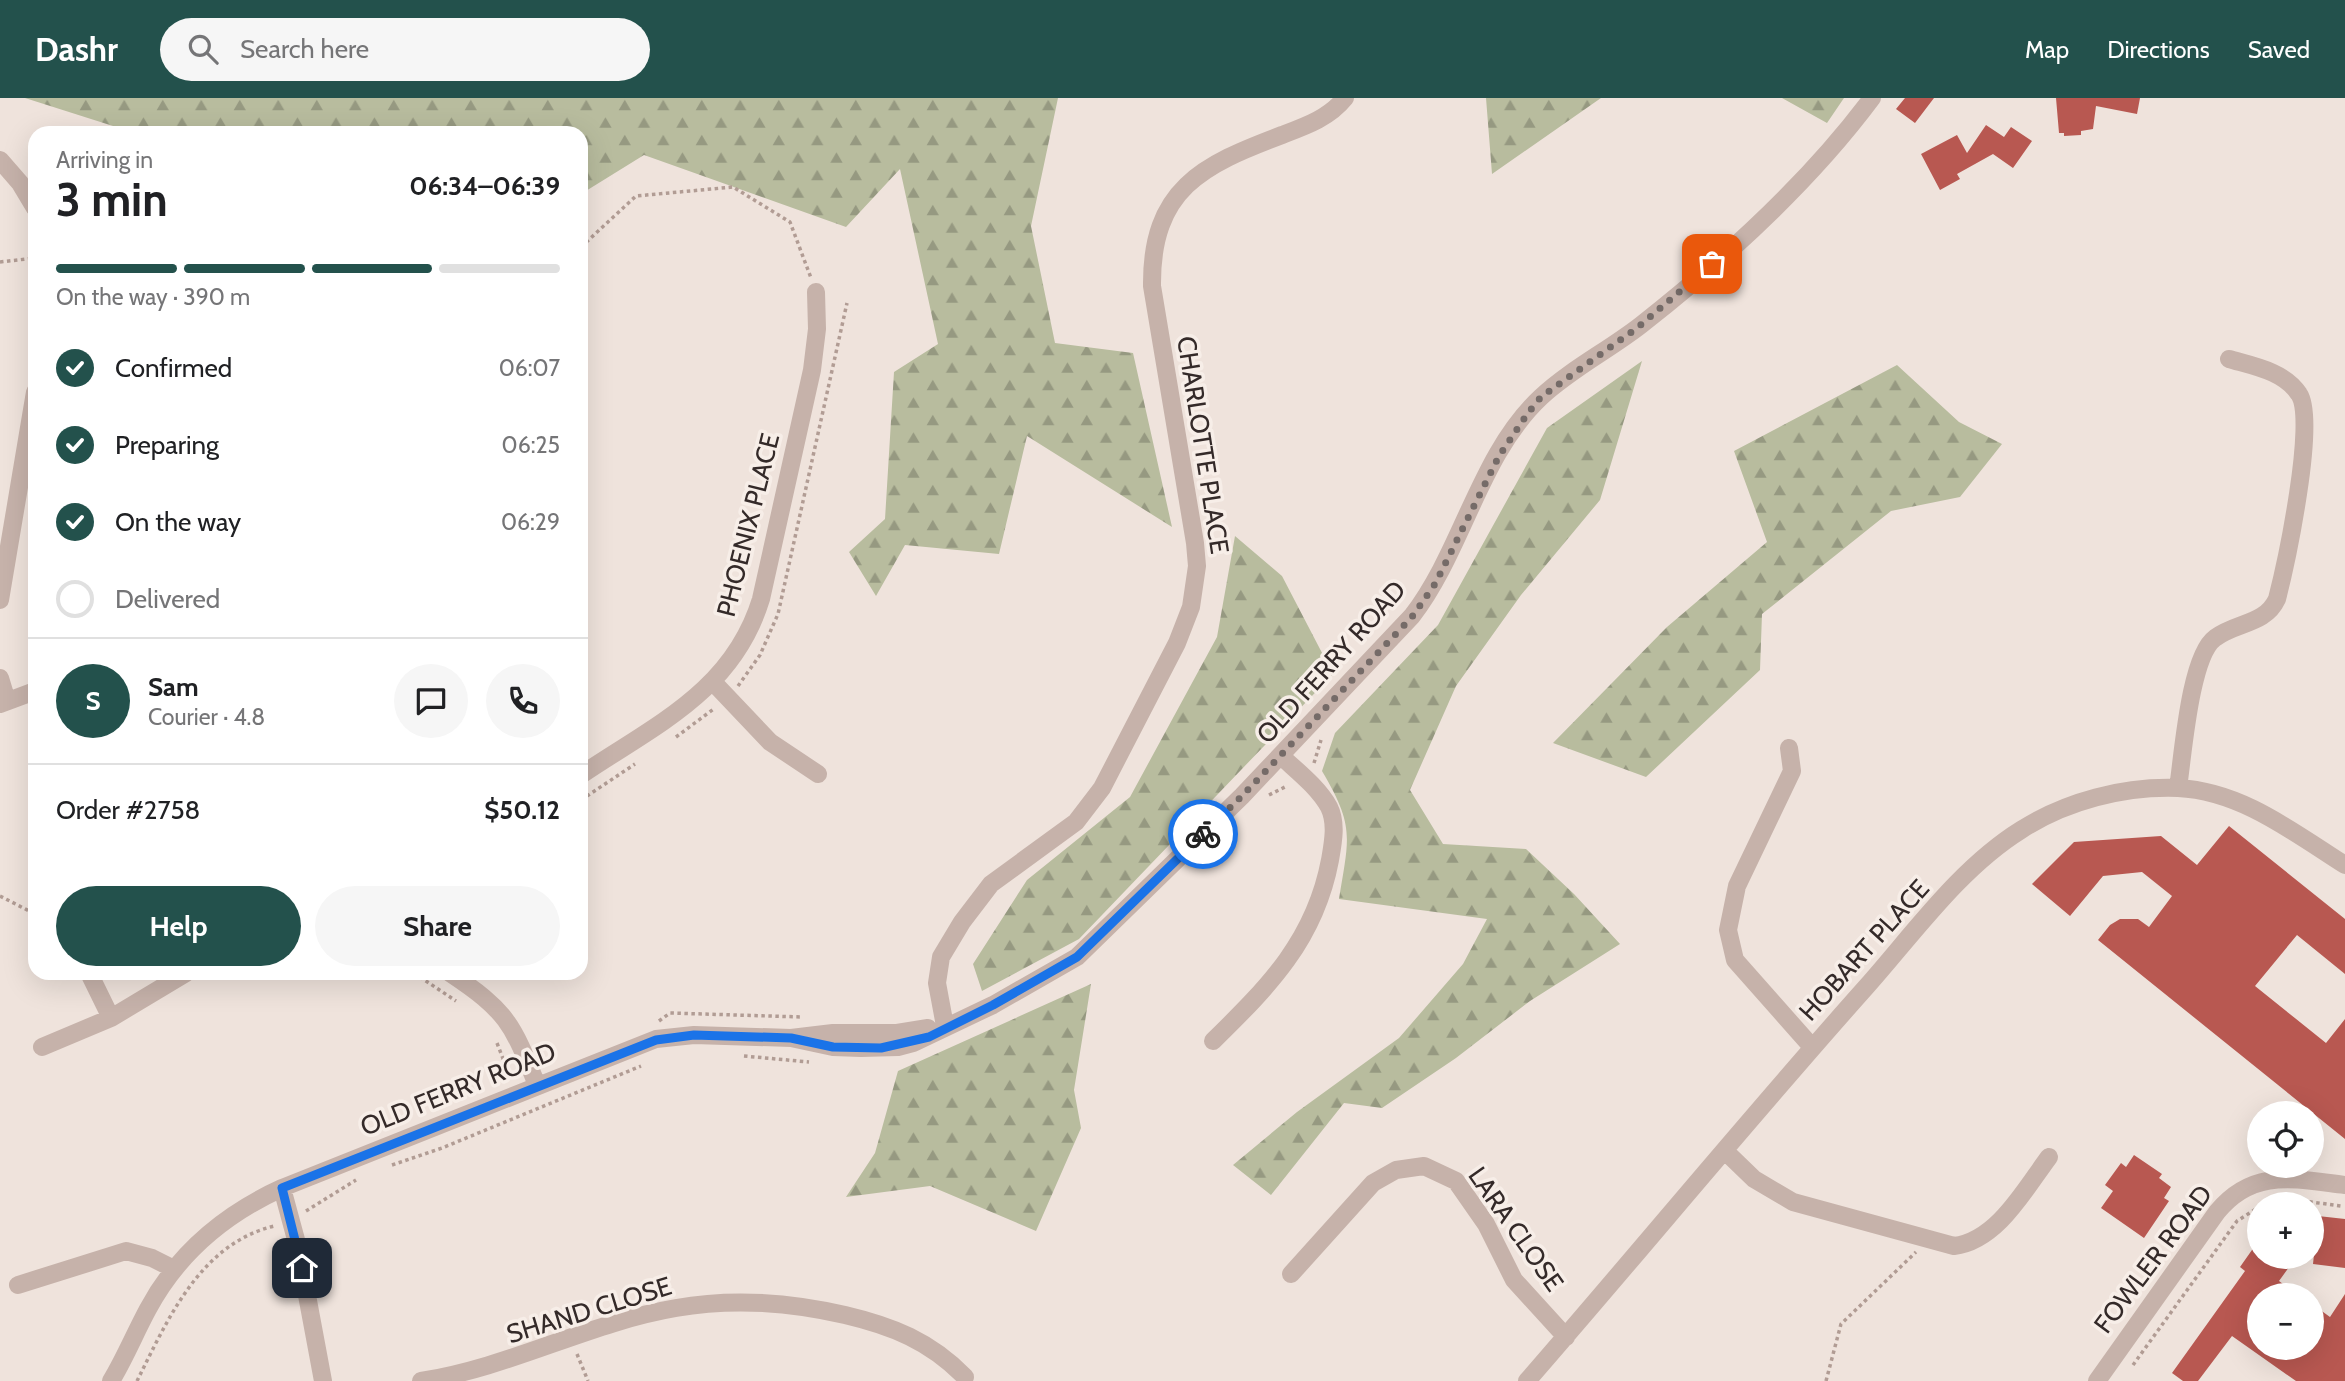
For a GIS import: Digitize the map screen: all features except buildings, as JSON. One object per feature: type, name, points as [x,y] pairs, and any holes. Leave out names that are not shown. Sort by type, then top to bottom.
[{"type":"street","name":"CHARLOTTE PLACE","points":[[945,1026],[939,997],[938,970],[951,939],[992,884],[1063,833],[1089,807],[1160,677],[1191,607],[1197,566],[1195,543],[1152,286],[1152,261],[1168,212],[1178,192],[1202,169],[1237,151],[1315,122],[1336,109],[1345,98]]},
{"type":"street","name":"OLD FERRY ROAD","points":[[112,1380],[149,1308],[174,1269],[200,1241],[233,1214],[282,1188],[640,1044],[675,1036],[791,1038],[833,1047],[881,1048],[913,1043],[993,1005],[1077,957],[1281,756],[1425,600],[1499,456],[1541,397],[1647,320],[1735,243],[1822,159],[1872,98]]},
{"type":"street","points":[[0,160],[28,196]]},
{"type":"street","name":"PHOENIX PLACE","points":[[588,770],[713,683],[741,647],[761,599],[812,370],[817,329],[816,292]]},
{"type":"street","points":[[2178,788],[2201,655],[2217,636],[2263,617],[2272,610],[2277,599],[2304,447],[2306,418],[2300,395],[2273,373],[2229,359]]},
{"type":"street","points":[[0,600],[28,434]]},
{"type":"street","points":[[0,678],[4,702],[28,693]]},
{"type":"street","points":[[713,683],[783,754],[818,774]]},
{"type":"street","points":[[1789,748],[1792,771],[1737,887],[1728,930],[1735,960],[1812,1047]]},
{"type":"street","points":[[1213,1041],[1270,985],[1286,964],[1323,895],[1334,837],[1329,808],[1281,756]]},
{"type":"street","name":"HOBART PLACE","points":[[1527,1381],[1812,1047],[1965,877],[2011,836],[2041,818],[2080,803],[2127,791],[2178,788],[2238,802],[2261,812],[2345,865]]},
{"type":"street","points":[[92,980],[111,1018]]},
{"type":"street","points":[[42,1047],[111,1018],[174,980]]},
{"type":"street","points":[[459,980],[501,1011],[519,1042],[537,1085]]},
{"type":"street","points":[[1725,1151],[1754,1179],[1793,1202],[1954,1246],[1981,1238],[2049,1157]]},
{"type":"street","name":"LARA CLOSE","points":[[1291,1274],[1373,1183],[1396,1170],[1424,1166],[1456,1181],[1486,1224],[1514,1280],[1566,1337]]},
{"type":"street","name":"FOWLER ROAD","points":[[2097,1381],[2217,1212],[2233,1195],[2252,1184],[2281,1179],[2345,1185]]},
{"type":"street","points":[[282,1188],[298,1247],[323,1381]]},
{"type":"street","points":[[18,1285],[126,1251],[152,1258],[174,1269]]},
{"type":"street","name":"SHAND CLOSE","points":[[421,1381],[482,1369],[676,1308],[778,1303],[832,1312],[904,1331],[940,1353],[965,1377]]},
{"type":"path","points":[[588,241],[636,196],[733,187],[790,222],[816,292]]},
{"type":"path","points":[[0,262],[28,259]]},
{"type":"path","points":[[0,896],[28,910]]},
{"type":"path","points":[[425,980],[465,1006]]},
{"type":"path","points":[[494,1037],[509,1074]]},
{"type":"path","points":[[2324,1204],[2341,1206]]},
{"type":"path","points":[[2129,1370],[2237,1221],[2247,1215]]},
{"type":"path","points":[[1826,1381],[1842,1324],[1929,1240]]},
{"type":"path","points":[[571,1339],[588,1381]]},
{"type":"green space","points":[[25,98],[1058,98],[1031,226],[1055,343],[1133,353],[1172,527],[1027,436],[999,554],[905,545],[876,596],[849,552],[885,519],[894,372],[938,344],[900,169],[846,227],[644,155],[588,190],[588,126],[113,126]]},
{"type":"green space","points":[[1486,98],[1601,98],[1492,174]]},
{"type":"green space","points":[[1782,98],[1844,98],[1827,123]]},
{"type":"green space","points":[[1642,361],[1600,500],[1521,595],[1456,686],[1410,790],[1443,844],[1526,849],[1574,894],[1620,944],[1530,1001],[1456,1058],[1382,1108],[1344,1103],[1271,1195],[1233,1165],[1297,1112],[1399,1038],[1463,964],[1487,919],[1339,899],[1347,833],[1340,806],[1322,771],[1335,733],[1438,625],[1547,428]]},
{"type":"green space","points":[[1897,365],[1959,422],[2002,444],[1960,497],[1891,511],[1762,614],[1760,670],[1646,777],[1553,743],[1667,627],[1767,542],[1734,451]]},
{"type":"green space","points":[[1235,536],[1282,576],[1333,674],[1079,939],[982,991],[973,964],[1027,880],[1130,797],[1217,637]]},
{"type":"green space","points":[[1091,984],[1074,1090],[1081,1128],[1036,1231],[930,1186],[846,1197],[875,1153],[898,1071]]},
{"type":"way so far","points":[[1203,834],[1412,617],[1435,584],[1511,435],[1541,397],[1658,312],[1712,264]]},
{"type":"route","points":[[302,1268],[282,1188],[422,1134],[640,1044],[656,1040],[694,1035],[791,1038],[833,1047],[881,1048],[898,1047],[929,1037],[945,1026],[993,1005],[1059,970],[1077,957],[1203,834]]}]
